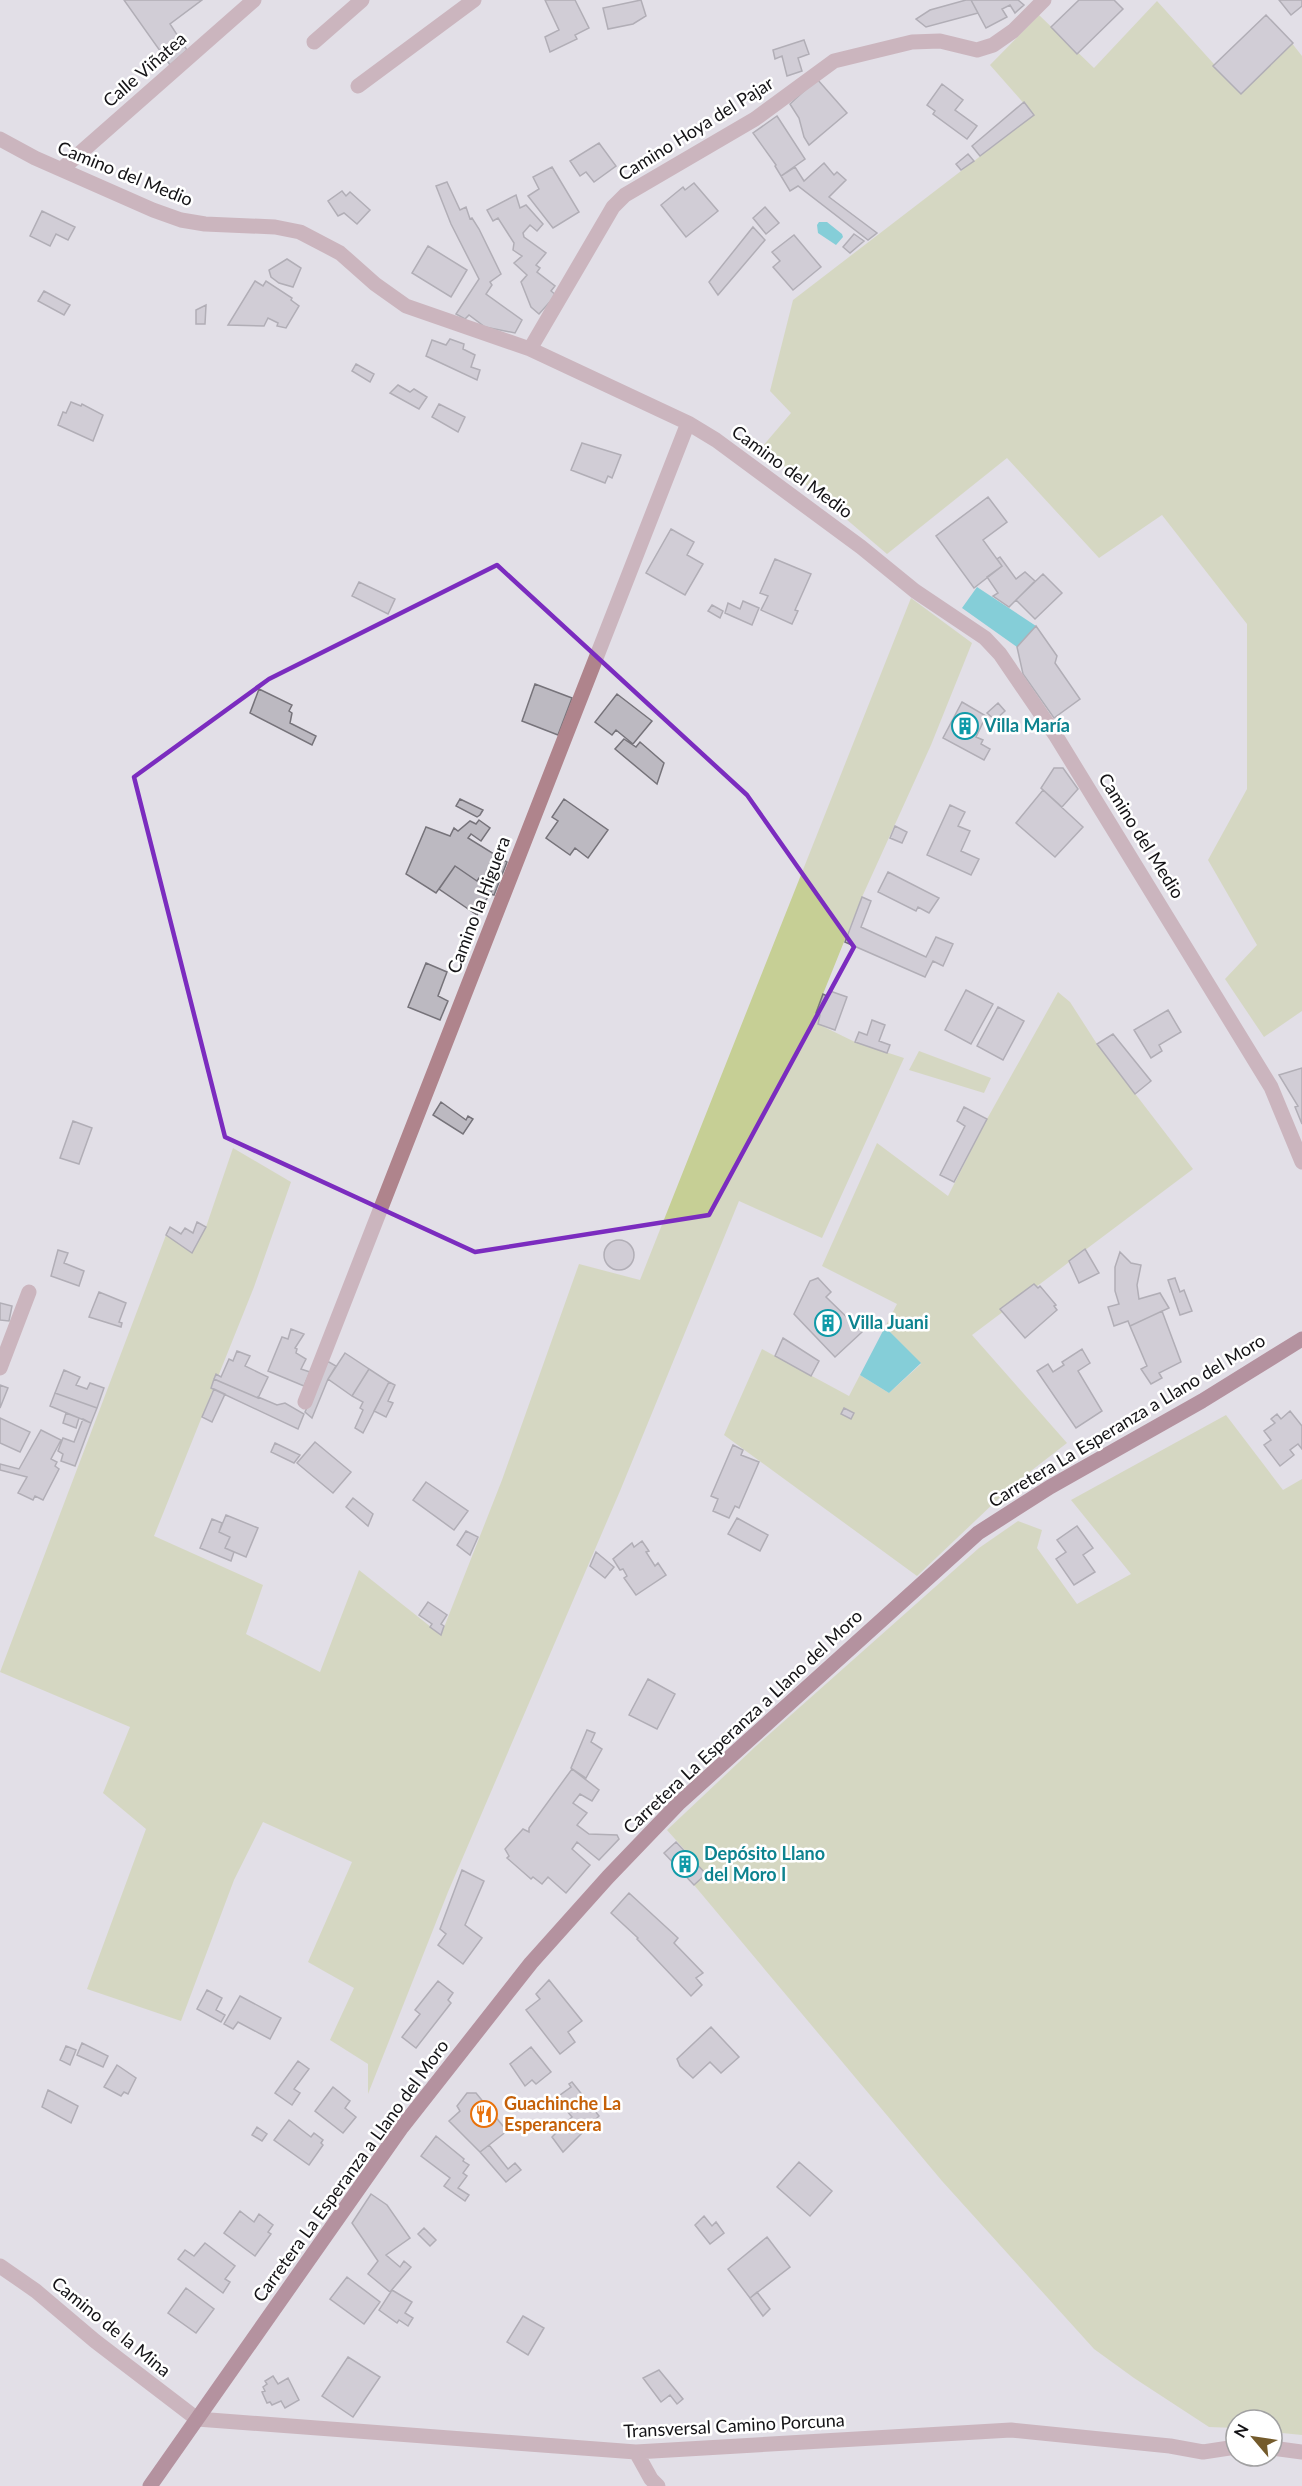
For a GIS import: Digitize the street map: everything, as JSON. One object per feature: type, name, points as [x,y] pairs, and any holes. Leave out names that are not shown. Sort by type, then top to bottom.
[{"type":"main road","name":"Carretera La Esperanza a Llano del Moro","points":[[150,2486],[402,2127],[531,1963],[608,1877],[678,1804],[978,1533],[1050,1487],[1203,1401],[1302,1339]]},
{"type":"street","name":"Calle Viñatea","points":[[62,169],[254,0]]},
{"type":"street","points":[[314,42],[362,0]]},
{"type":"street","points":[[358,86],[474,0]]},
{"type":"street","name":"Camino Hoya del Pajar","points":[[530,349],[613,207],[625,195],[755,119],[834,61],[912,42],[940,41],[977,50],[993,45],[1003,38],[1044,0]]},
{"type":"street","name":"Camino del Medio","points":[[0,139],[35,158],[153,210],[181,219],[205,224],[275,227],[300,232],[340,253],[375,284],[406,306],[530,349],[688,423],[716,440],[861,547],[915,591],[985,638],[1000,654],[1056,736],[1271,1087],[1302,1162]]},
{"type":"street","name":"Camino la Higuera","points":[[305,1402],[688,423]]},
{"type":"street","points":[[0,1368],[29,1292]]},
{"type":"street","name":"Camino de la Mina","points":[[0,2266],[36,2291],[95,2341],[196,2419]]},
{"type":"street","name":"Transversal Camino Porcuna","points":[[196,2419],[636,2452],[1011,2430],[1170,2446],[1203,2452],[1224,2449]]},
{"type":"street","points":[[1284,2450],[1302,2452]]},
{"type":"street","points":[[636,2452],[651,2479],[658,2486]]},
{"type":"highlighted area","points":[[497,565],[747,795],[854,947],[709,1215],[475,1252],[225,1137],[134,777],[269,679]]},
{"type":"green space","points":[[1157,1],[1241,94],[1291,42],[1302,56],[1302,1011],[1264,1037],[1225,979],[1257,945],[1208,860],[1247,789],[1247,624],[1162,515],[1099,558],[1007,458],[887,554],[762,447],[791,413],[770,391],[793,300],[1034,115],[990,65],[1039,15],[1094,68]]},
{"type":"green space","points":[[911,598],[972,643],[931,745],[862,897],[823,994],[818,1024],[855,1042],[904,1058],[822,1238],[739,1201],[620,1491],[448,1892],[368,2094],[368,2064],[330,2040],[354,1988],[308,1962],[352,1862],[263,1822],[234,1880],[181,2021],[87,1989],[146,1829],[103,1793],[130,1727],[0,1672],[166,1235],[192,1252],[206,1227],[233,1148],[291,1182],[254,1287],[154,1536],[263,1585],[246,1634],[320,1672],[359,1570],[441,1635],[502,1480],[579,1264],[640,1280]]},
{"type":"green space","points":[[1058,992],[1070,1002],[1097,1044],[1193,1169],[972,1335],[1067,1443],[1014,1484],[917,1576],[724,1435],[762,1349],[849,1396],[860,1375],[889,1393],[921,1364],[885,1327],[897,1304],[822,1266],[877,1143],[948,1196],[987,1119]]},
{"type":"green space","points":[[919,1051],[991,1078],[984,1093],[909,1070]]},
{"type":"green space","points":[[1226,1415],[1283,1490],[1302,1479],[1302,2435],[1284,2433],[1284,2408],[1224,2408],[1224,2428],[1209,2427],[1094,2349],[942,2181],[694,1885],[706,1874],[667,1830],[755,1747],[979,1548],[1018,1521],[1042,1530],[1037,1548],[1077,1604],[1131,1574],[1071,1500]]},
{"type":"water","points":[[819,222],[827,222],[842,234],[843,237],[836,245],[818,233]]},
{"type":"water","points":[[977,587],[1036,626],[1017,647],[962,608]]},
{"type":"water","points":[[885,1327],[921,1363],[889,1393],[860,1375]]},
{"type":"building","points":[[124,0],[202,0],[170,24],[187,50],[170,65]]},
{"type":"building","points":[[545,0],[575,0],[589,28],[575,35],[577,39],[550,52],[545,37],[559,30]]},
{"type":"building","points":[[641,0],[646,16],[633,24],[608,29],[603,8]]},
{"type":"building","points":[[971,0],[978,13],[926,27],[916,19],[930,10]]},
{"type":"building","points":[[971,0],[1018,0],[1024,5],[1015,13],[1010,5],[1002,9],[1007,17],[986,28]]},
{"type":"building","points":[[1079,0],[1114,0],[1123,9],[1077,54],[1051,27]]},
{"type":"building","points":[[1279,0],[1302,0],[1302,6],[1291,15]]},
{"type":"building","points":[[1266,15],[1293,43],[1241,94],[1213,66]]},
{"type":"building","points":[[804,40],[809,54],[798,58],[802,71],[787,76],[782,56],[775,59],[773,50]]},
{"type":"building","points":[[817,79],[847,113],[809,145],[804,137],[799,118],[790,104]]},
{"type":"building","points":[[942,84],[963,100],[955,110],[977,126],[967,139],[933,114],[935,111],[927,105]]},
{"type":"building","points":[[1024,102],[1034,115],[980,156],[972,146]]},
{"type":"building","points":[[777,116],[805,159],[781,176],[776,165],[753,133]]},
{"type":"building","points":[[599,143],[616,166],[594,182],[586,172],[580,176],[570,161]]},
{"type":"building","points":[[968,154],[974,161],[961,170],[956,164]]},
{"type":"building","points":[[824,163],[834,175],[837,172],[846,180],[829,197],[877,233],[868,240],[798,186],[790,191],[781,176],[795,167],[804,181]]},
{"type":"building","points":[[552,167],[579,212],[553,228],[528,196],[539,189],[533,177]]},
{"type":"building","points":[[447,182],[460,210],[466,207],[470,219],[472,218],[479,229],[501,274],[490,282],[492,285],[486,294],[522,320],[515,333],[485,327],[469,315],[465,319],[456,314],[479,279],[451,224],[436,186]]},
{"type":"building","points":[[694,183],[718,211],[686,237],[661,205],[683,187],[685,190]]},
{"type":"building","points":[[342,191],[346,196],[350,192],[370,210],[357,224],[344,213],[338,216],[328,201]]},
{"type":"building","points":[[516,195],[520,208],[526,205],[543,224],[537,231],[530,225],[523,233],[524,237],[546,253],[536,265],[540,268],[537,272],[555,286],[551,291],[556,295],[539,314],[531,307],[521,282],[527,275],[514,263],[522,256],[513,250],[514,243],[498,218],[493,221],[487,210]]},
{"type":"building","points":[[765,207],[779,223],[766,234],[753,218]]},
{"type":"building","points":[[42,211],[75,227],[68,240],[56,234],[50,246],[30,236]]},
{"type":"building","points":[[753,227],[765,240],[718,295],[709,282]]},
{"type":"building","points":[[854,234],[864,241],[850,253],[843,247]]},
{"type":"building","points":[[794,235],[821,267],[793,290],[773,267],[780,261],[772,252]]},
{"type":"building","points":[[428,246],[467,270],[451,297],[412,273]]},
{"type":"building","points":[[287,259],[301,268],[293,287],[279,283],[271,277],[269,270]]},
{"type":"building","points":[[255,281],[263,286],[266,281],[292,298],[291,300],[299,306],[286,328],[277,326],[278,323],[268,318],[264,326],[228,325]]},
{"type":"building","points":[[44,291],[70,305],[64,315],[38,301]]},
{"type":"building","points":[[206,305],[205,324],[196,324],[196,310]]},
{"type":"building","points":[[450,339],[464,344],[463,349],[475,355],[471,367],[480,370],[477,380],[426,356],[432,340],[446,345]]},
{"type":"building","points":[[356,364],[374,374],[370,382],[352,371]]},
{"type":"building","points":[[398,385],[410,392],[414,389],[427,397],[419,409],[390,393]]},
{"type":"building","points":[[71,402],[81,406],[82,404],[103,415],[93,441],[58,425],[63,412],[66,413]]},
{"type":"building","points":[[439,404],[465,417],[458,432],[432,417]]},
{"type":"building","points":[[582,443],[621,455],[612,478],[608,476],[605,483],[571,470]]},
{"type":"building","points":[[988,497],[1007,522],[983,540],[1002,566],[974,588],[936,536]]},
{"type":"building","points":[[671,529],[694,542],[687,555],[703,564],[685,595],[646,573]]},
{"type":"building","points":[[1000,557],[1016,579],[1025,572],[1035,581],[1009,607],[993,596],[998,593],[987,577],[1002,566],[997,559]]},
{"type":"building","points":[[775,559],[811,574],[795,610],[798,611],[792,624],[761,610],[768,596],[760,593]]},
{"type":"building","points":[[1043,574],[1062,593],[1035,619],[1016,600]]},
{"type":"building","points":[[359,582],[395,599],[388,614],[352,596]]},
{"type":"building","points":[[743,601],[759,608],[752,625],[725,613],[728,603],[740,609]]},
{"type":"building","points":[[712,605],[723,611],[720,618],[708,611]]},
{"type":"building","points":[[1036,626],[1057,656],[1055,663],[1080,699],[1054,718],[1023,674],[1017,647]]},
{"type":"building","points":[[535,684],[572,698],[558,735],[522,721]]},
{"type":"building","points":[[259,689],[292,705],[289,711],[292,713],[290,723],[316,736],[312,745],[250,713]]},
{"type":"building","points":[[617,694],[652,721],[633,744],[616,730],[612,735],[595,722]]},
{"type":"building","name":"Villa María","points":[[962,702],[986,716],[976,737],[983,740],[981,744],[990,749],[984,760],[943,738]]},
{"type":"building","points":[[998,703],[1005,711],[995,720],[987,713]]},
{"type":"building","points":[[624,739],[636,747],[640,742],[664,763],[657,784],[615,749]]},
{"type":"building","points":[[1054,768],[1063,768],[1078,789],[1062,807],[1041,788]]},
{"type":"building","points":[[1043,790],[1083,827],[1055,857],[1016,823]]},
{"type":"building","points":[[460,799],[483,810],[480,815],[477,817],[456,806]]},
{"type":"building","points":[[564,799],[608,830],[588,858],[575,848],[570,855],[546,838],[558,821],[552,817]]},
{"type":"building","points":[[950,805],[965,812],[958,826],[970,831],[961,851],[979,859],[971,875],[927,855]]},
{"type":"building","points":[[479,820],[490,828],[481,841],[471,834],[468,838],[507,862],[494,895],[490,894],[494,887],[479,878],[477,881],[455,866],[436,893],[406,874],[426,827],[450,836],[454,828],[458,831],[470,821],[476,824]]},
{"type":"building","points":[[895,826],[907,832],[902,843],[890,838]]},
{"type":"building","points":[[455,866],[477,881],[479,878],[494,887],[477,915],[439,889]]},
{"type":"building","points":[[888,872],[939,898],[929,913],[918,907],[916,911],[878,892]]},
{"type":"building","points":[[862,897],[871,901],[861,927],[926,957],[936,937],[953,944],[943,966],[933,961],[925,977],[845,942]]},
{"type":"building","points":[[426,963],[447,972],[438,996],[448,1001],[440,1020],[408,1007]]},
{"type":"building","points":[[966,990],[993,1004],[971,1044],[945,1030]]},
{"type":"building","points":[[830,991],[847,997],[835,1030],[818,1024],[820,1015],[816,1013],[823,994],[827,996]]},
{"type":"building","points":[[998,1007],[1024,1021],[1003,1060],[977,1046]]},
{"type":"building","points":[[1168,1010],[1181,1032],[1159,1045],[1162,1051],[1151,1058],[1134,1030]]},
{"type":"building","points":[[872,1020],[885,1025],[879,1041],[890,1045],[887,1053],[855,1042],[859,1032],[867,1035]]},
{"type":"building","points":[[1113,1034],[1151,1081],[1135,1094],[1097,1044]]},
{"type":"building","points":[[1302,1068],[1302,1124],[1295,1107],[1298,1106],[1279,1075]]},
{"type":"building","points":[[441,1102],[466,1120],[468,1116],[473,1119],[463,1134],[433,1115]]},
{"type":"building","points":[[964,1107],[987,1119],[954,1182],[940,1175],[965,1126],[957,1121]]},
{"type":"building","points":[[73,1121],[92,1128],[79,1164],[60,1158]]},
{"type":"building","points":[[197,1222],[206,1227],[192,1253],[166,1235],[170,1227],[181,1234],[185,1228],[193,1233]]},
{"type":"building","points":[[619,1240],[630,1244],[634,1255],[630,1266],[619,1270],[608,1266],[604,1255],[608,1244]]},
{"type":"building","points":[[1085,1249],[1099,1273],[1079,1283],[1069,1261]]},
{"type":"building","points":[[58,1250],[68,1253],[64,1263],[84,1271],[79,1286],[51,1276]]},
{"type":"building","points":[[1120,1252],[1131,1263],[1141,1265],[1137,1285],[1139,1299],[1160,1293],[1169,1308],[1130,1326],[1128,1321],[1114,1326],[1108,1307],[1119,1304],[1115,1291],[1115,1267]]},
{"type":"building","name":"Villa Juani","points":[[818,1278],[831,1292],[826,1297],[862,1332],[835,1357],[794,1314],[810,1281]]},
{"type":"building","points":[[1175,1278],[1180,1292],[1184,1290],[1192,1311],[1180,1315],[1168,1280]]},
{"type":"building","points":[[1034,1284],[1038,1288],[1040,1286],[1056,1305],[1054,1306],[1057,1310],[1025,1338],[1000,1309]]},
{"type":"building","points":[[99,1292],[126,1303],[119,1322],[122,1323],[121,1327],[89,1317]]},
{"type":"building","points":[[0,1303],[12,1306],[9,1321],[0,1320]]},
{"type":"building","points":[[1162,1311],[1181,1362],[1159,1373],[1162,1378],[1151,1384],[1141,1369],[1147,1366],[1130,1326]]},
{"type":"building","points":[[291,1329],[304,1334],[295,1348],[296,1353],[306,1359],[301,1369],[310,1372],[304,1386],[268,1371],[282,1337],[288,1339]]},
{"type":"building","points":[[783,1338],[819,1361],[811,1376],[775,1356]]},
{"type":"building","points":[[1082,1349],[1090,1363],[1078,1371],[1102,1411],[1076,1428],[1037,1371],[1048,1364],[1053,1372],[1064,1365],[1062,1362]]},
{"type":"building","points":[[237,1351],[250,1356],[245,1366],[268,1377],[258,1398],[214,1379],[216,1374],[221,1377],[229,1359],[233,1361]]},
{"type":"building","points":[[345,1353],[369,1369],[352,1396],[328,1379]]},
{"type":"building","points":[[327,1361],[336,1366],[328,1379],[312,1418],[305,1412]]},
{"type":"building","points":[[369,1369],[389,1382],[363,1433],[355,1428],[363,1410],[360,1408],[363,1402],[352,1396]]},
{"type":"building","points":[[64,1370],[80,1377],[76,1385],[87,1389],[90,1383],[104,1388],[97,1408],[55,1393]]},
{"type":"building","points":[[214,1379],[277,1405],[285,1403],[304,1414],[298,1429],[211,1388]]},
{"type":"building","points":[[389,1382],[395,1385],[388,1401],[393,1403],[386,1417],[374,1411]]},
{"type":"building","points":[[0,1385],[8,1388],[0,1408]]},
{"type":"building","points":[[214,1389],[225,1394],[212,1422],[202,1417]]},
{"type":"building","points":[[55,1393],[97,1408],[91,1423],[50,1406]]},
{"type":"building","points":[[844,1408],[854,1413],[851,1419],[841,1414]]},
{"type":"building","points":[[1290,1411],[1302,1426],[1302,1449],[1298,1444],[1290,1450],[1294,1455],[1280,1466],[1264,1445],[1271,1440],[1264,1431],[1275,1423],[1271,1419],[1277,1414],[1281,1419]]},
{"type":"building","points":[[66,1413],[79,1418],[76,1428],[63,1423]]},
{"type":"building","points":[[0,1418],[30,1432],[20,1452],[0,1443]]},
{"type":"building","points":[[83,1419],[91,1423],[75,1466],[61,1461],[63,1454],[58,1451],[63,1438],[74,1442]]},
{"type":"building","points":[[41,1430],[61,1440],[51,1459],[57,1462],[55,1466],[59,1469],[43,1500],[35,1496],[33,1500],[18,1493],[27,1477],[0,1470],[0,1464],[19,1469]]},
{"type":"building","points":[[315,1442],[351,1472],[333,1493],[297,1463]]},
{"type":"building","points":[[275,1443],[300,1455],[294,1463],[271,1452]]},
{"type":"building","points":[[733,1445],[743,1450],[741,1455],[759,1462],[739,1508],[735,1506],[729,1518],[713,1511],[718,1499],[711,1496]]},
{"type":"building","points":[[426,1482],[468,1511],[454,1530],[413,1500]]},
{"type":"building","points":[[353,1498],[373,1514],[368,1526],[346,1507]]},
{"type":"building","points":[[226,1515],[258,1528],[246,1557],[225,1548],[230,1537],[219,1532]]},
{"type":"building","points":[[737,1518],[768,1535],[760,1551],[728,1534]]},
{"type":"building","points":[[212,1519],[222,1523],[219,1532],[230,1537],[225,1548],[234,1552],[231,1561],[200,1548]]},
{"type":"building","points":[[1077,1526],[1093,1548],[1083,1555],[1095,1572],[1074,1585],[1056,1559],[1066,1552],[1057,1540]]},
{"type":"building","points":[[466,1531],[478,1537],[470,1555],[457,1545]]},
{"type":"building","points":[[642,1541],[655,1566],[658,1563],[666,1575],[636,1595],[624,1578],[627,1576],[623,1569],[620,1570],[613,1559],[632,1543],[634,1547]]},
{"type":"building","points":[[596,1552],[614,1567],[605,1578],[590,1566]]},
{"type":"building","points":[[428,1602],[447,1615],[441,1624],[444,1626],[441,1635],[430,1627],[432,1624],[419,1615]]},
{"type":"building","points":[[648,1679],[675,1694],[657,1729],[629,1715]]},
{"type":"building","points":[[587,1730],[595,1733],[591,1742],[602,1749],[586,1778],[571,1768]]},
{"type":"building","points":[[572,1769],[599,1790],[592,1801],[580,1794],[573,1803],[587,1813],[577,1825],[589,1834],[617,1835],[619,1839],[599,1860],[577,1842],[572,1849],[590,1865],[566,1893],[548,1877],[542,1884],[533,1877],[531,1879],[507,1858],[509,1856],[505,1849],[523,1829],[529,1832],[529,1828]]},
{"type":"building","name":"Depósito Llano del Moro I","points":[[676,1842],[706,1874],[694,1885],[664,1853]]},
{"type":"building","points":[[462,1870],[484,1881],[465,1925],[482,1938],[463,1964],[438,1945],[446,1934],[440,1929]]},
{"type":"building","points":[[629,1893],[678,1938],[674,1943],[703,1973],[696,1978],[702,1985],[691,1996],[638,1938],[611,1913]]},
{"type":"building","points":[[549,1980],[582,2021],[568,2032],[575,2042],[560,2054],[526,2010],[540,1999],[536,1994]]},
{"type":"building","points":[[438,1981],[453,1993],[448,2000],[451,2003],[416,2048],[402,2037],[420,2014],[415,2010]]},
{"type":"building","points":[[207,1990],[222,1998],[216,2010],[225,2015],[221,2022],[197,2009]]},
{"type":"building","points":[[240,1996],[281,2018],[270,2039],[238,2022],[233,2029],[224,2024]]},
{"type":"building","points":[[711,2027],[739,2057],[721,2073],[710,2062],[693,2078],[680,2066],[677,2059]]},
{"type":"building","points":[[82,2043],[108,2056],[103,2067],[77,2055]]},
{"type":"building","points":[[66,2046],[76,2050],[70,2065],[60,2060]]},
{"type":"building","points":[[531,2047],[551,2072],[536,2084],[532,2080],[525,2086],[510,2064]]},
{"type":"building","points":[[298,2061],[309,2069],[294,2089],[300,2093],[292,2105],[275,2093]]},
{"type":"building","points":[[117,2065],[136,2078],[128,2094],[124,2092],[121,2096],[104,2087]]},
{"type":"building","points":[[572,2082],[599,2116],[563,2152],[552,2137],[572,2117],[556,2098],[571,2087],[569,2084]]},
{"type":"building","points":[[333,2087],[350,2101],[345,2108],[356,2117],[343,2133],[315,2111]]},
{"type":"building","points":[[48,2090],[78,2106],[71,2123],[42,2107]]},
{"type":"building","points":[[467,2093],[476,2093],[507,2131],[480,2152],[449,2121],[460,2111],[457,2106]]},
{"type":"building","points":[[289,2120],[311,2137],[314,2133],[323,2140],[321,2143],[323,2145],[309,2165],[274,2140]]},
{"type":"building","points":[[257,2127],[267,2134],[262,2141],[252,2135]]},
{"type":"building","points":[[436,2136],[469,2165],[463,2173],[467,2176],[458,2188],[469,2195],[465,2201],[444,2186],[450,2178],[421,2156]]},
{"type":"building","points":[[489,2145],[508,2169],[515,2163],[521,2170],[506,2182],[480,2152]]},
{"type":"building","points":[[799,2162],[832,2191],[810,2216],[777,2187]]},
{"type":"building","points":[[371,2194],[387,2205],[410,2238],[386,2255],[400,2267],[404,2261],[411,2267],[390,2292],[368,2274],[378,2261],[352,2223]]},
{"type":"building","points":[[240,2211],[254,2222],[259,2214],[273,2225],[268,2232],[271,2234],[255,2256],[224,2233]]},
{"type":"building","points":[[704,2216],[712,2226],[716,2222],[724,2233],[710,2244],[695,2225]]},
{"type":"building","points":[[424,2228],[436,2240],[430,2246],[418,2234]]},
{"type":"building","points":[[767,2237],[790,2267],[750,2298],[728,2269]]},
{"type":"building","points":[[205,2243],[235,2266],[225,2279],[230,2282],[223,2293],[178,2259],[185,2250],[194,2256]]},
{"type":"building","points":[[347,2277],[380,2302],[364,2324],[330,2299]]},
{"type":"building","points":[[186,2288],[214,2309],[196,2333],[168,2313]]},
{"type":"building","points":[[392,2290],[412,2302],[405,2313],[413,2318],[408,2326],[399,2320],[397,2323],[379,2310]]},
{"type":"building","points":[[757,2292],[770,2309],[763,2316],[750,2298]]},
{"type":"building","points":[[523,2316],[544,2328],[528,2355],[507,2342]]},
{"type":"building","points":[[348,2357],[380,2377],[353,2417],[322,2396]]},
{"type":"building","points":[[659,2370],[683,2399],[677,2404],[670,2395],[661,2402],[643,2378]]},
{"type":"building","points":[[273,2376],[278,2384],[288,2378],[299,2400],[285,2408],[281,2401],[272,2405],[270,2402],[267,2403],[262,2392],[265,2391],[263,2387],[267,2384],[265,2381]]},
{"type":"place","name":"Villa María","points":[[965,726]]},
{"type":"place","name":"Villa Juani","points":[[828,1323]]},
{"type":"place","name":"Depósito Llano del Moro I","points":[[685,1864]]},
{"type":"place","name":"Guachinche La Esperancera","points":[[484,2114]]}]
